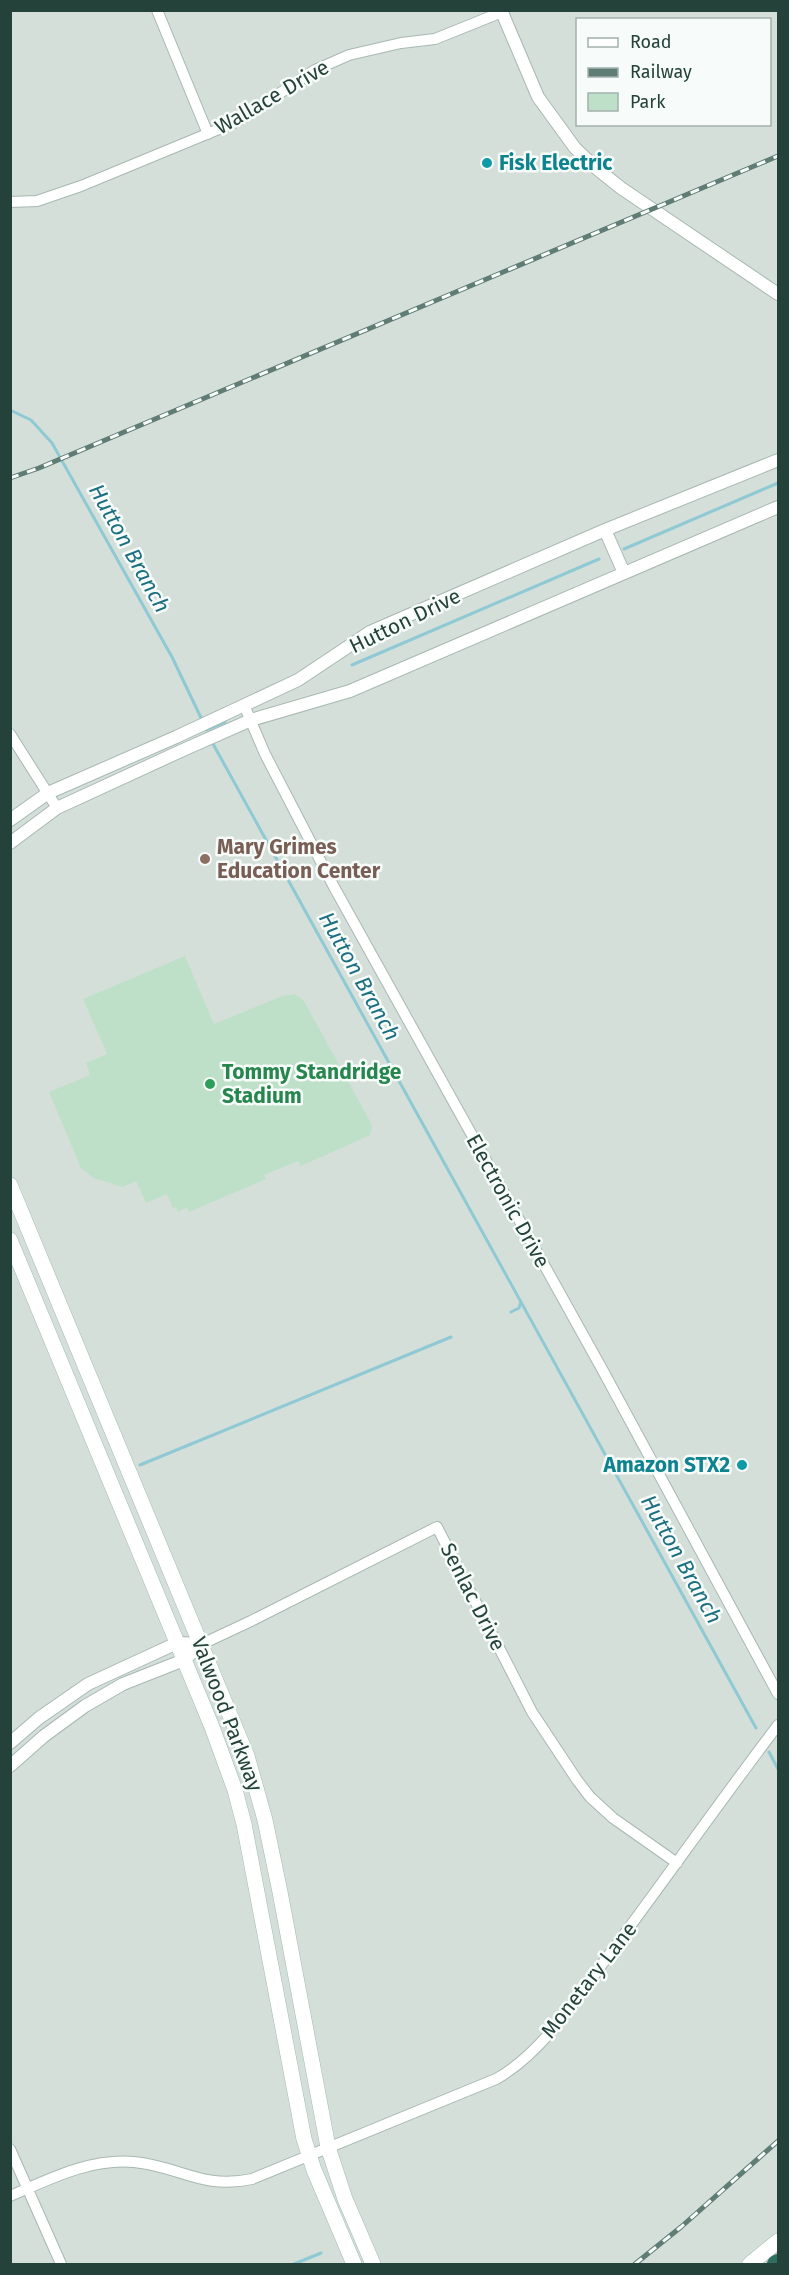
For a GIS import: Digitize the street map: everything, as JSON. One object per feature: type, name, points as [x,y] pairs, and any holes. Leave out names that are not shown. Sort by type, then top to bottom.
[{"type":"main road","name":"Valwood Parkway","points":[[10,1185],[17,1220],[123,1455],[242,1743],[255,1783],[280,1892],[328,2148],[371,2264]]},
{"type":"main road","name":"Valwood Parkway","points":[[10,1240],[104,1463],[235,1790],[244,1824],[300,2122],[309,2155],[354,2265]]},
{"type":"main road","points":[[104,1463],[123,1455]]},
{"type":"main road","points":[[235,1790],[255,1783]]},
{"type":"main road","points":[[272,1968],[294,1964]]},
{"type":"main road","points":[[750,2265],[778,2241]]},
{"type":"street","points":[[157,10],[208,134]]},
{"type":"street","points":[[501,11],[538,97],[575,148],[621,188],[778,294]]},
{"type":"street","name":"Wallace Drive","points":[[10,202],[37,201],[81,186],[236,122],[315,70],[349,55],[401,43],[435,39],[501,11]]},
{"type":"street","name":"Hutton Drive","points":[[10,820],[48,793],[229,713],[297,680],[370,632],[605,530],[778,460]]},
{"type":"street","name":"Hutton Drive","points":[[10,843],[57,808],[236,726],[350,691],[778,507]]},
{"type":"street","points":[[605,530],[624,573]]},
{"type":"street","name":"Electronic Drive","points":[[244,705],[265,754],[334,887],[602,1369],[778,1694]]},
{"type":"street","points":[[10,734],[57,808]]},
{"type":"street","name":"Senlac Drive","points":[[10,1766],[44,1736],[85,1706],[123,1684],[184,1660],[201,1644],[437,1527],[532,1712],[577,1780],[590,1797],[613,1818],[677,1863]]},
{"type":"street","name":"Senlac Drive","points":[[10,1743],[88,1684],[177,1643],[201,1644]]},
{"type":"street","points":[[33,1724],[44,1736]]},
{"type":"street","name":"Monetary Lane","points":[[10,2196],[83,2167],[118,2161],[143,2163],[209,2181],[236,2182],[267,2174],[496,2079],[514,2069],[540,2043],[578,1997],[778,1725]]},
{"type":"street","points":[[10,2149],[61,2265]]},
{"type":"shaded area","points":[[11,11],[778,11],[778,2264],[11,2264]]},
{"type":"green space","name":"Tommy Standridge Stadium","points":[[185,956],[214,1024],[282,996],[295,994],[304,1001],[371,1123],[370,1135],[299,1167],[301,1164],[298,1161],[264,1175],[266,1179],[189,1212],[187,1207],[178,1212],[176,1207],[173,1208],[167,1194],[146,1203],[136,1181],[123,1187],[94,1178],[81,1168],[49,1092],[90,1075],[86,1063],[107,1054],[83,999]]},
{"type":"waterway","name":"Hutton Branch","points":[[10,410],[31,420],[52,443],[172,657],[203,722]]},
{"type":"waterway","points":[[624,549],[778,483]]},
{"type":"waterway","points":[[352,665],[599,559]]},
{"type":"waterway","points":[[206,730],[225,722]]},
{"type":"waterway","name":"Hutton Branch","points":[[212,742],[756,1728]]},
{"type":"waterway","points":[[511,1312],[519,1308],[521,1302]]},
{"type":"waterway","points":[[140,1465],[451,1337]]},
{"type":"waterway","points":[[769,1752],[778,1769]]},
{"type":"waterway","points":[[294,2264],[321,2253]]},
{"type":"railway","points":[[10,478],[39,468],[778,156]]},
{"type":"railway","points":[[635,2264],[681,2227],[778,2141]]},
{"type":"place","name":"Fisk Electric","points":[[487,163]]},
{"type":"place","name":"Mary Grimes Education Center","points":[[205,859]]},
{"type":"place","name":"Tommy Standridge Stadium","points":[[210,1084]]},
{"type":"place","name":"Amazon STX2","points":[[742,1465]]}]
